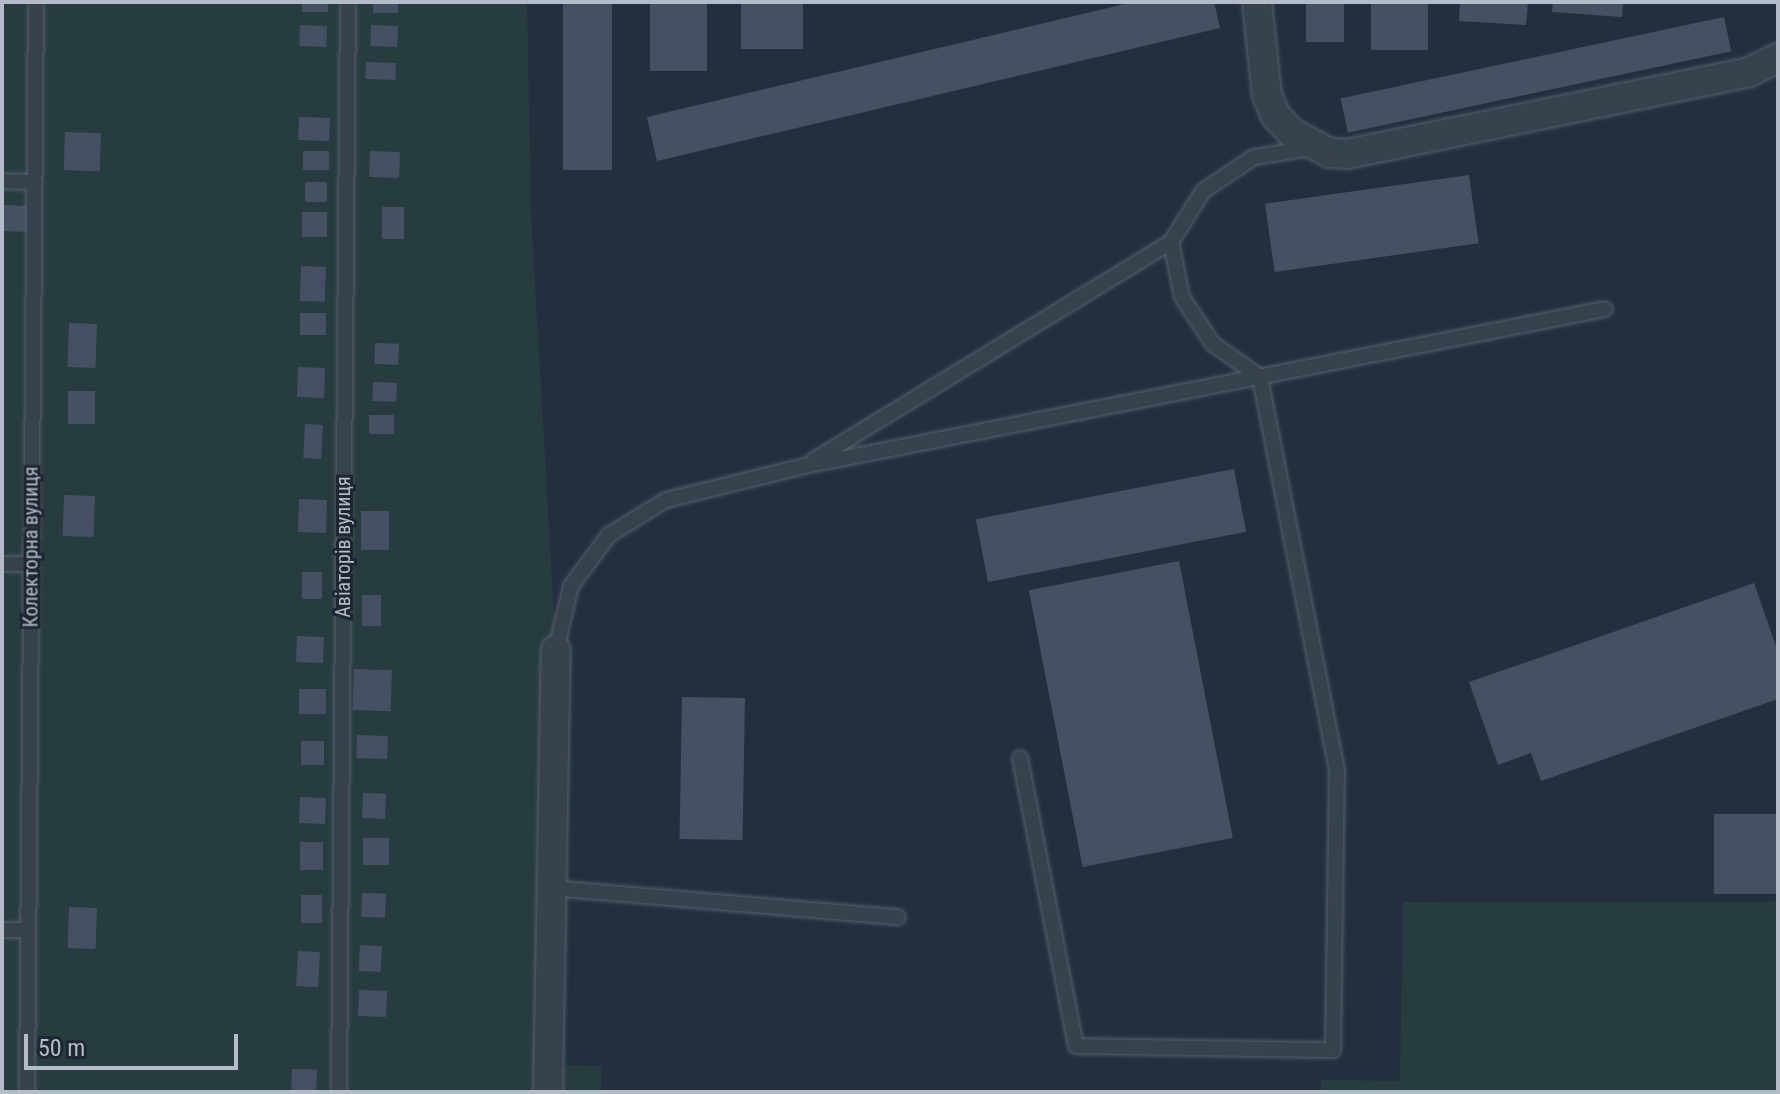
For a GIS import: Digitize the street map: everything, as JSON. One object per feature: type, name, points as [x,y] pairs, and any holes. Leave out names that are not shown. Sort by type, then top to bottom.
[{"type":"street","points":[[1257,2],[1267,95],[1276,116],[1313,148],[1347,154],[1749,72],[1778,58]]},
{"type":"street","points":[[548,1092],[556,650]]},
{"type":"lane","name":"Колекторна вулиця","points":[[27,1092],[36,2]]},
{"type":"lane","name":"Авіаторів вулиця","points":[[339,1092],[348,2]]},
{"type":"lane","points":[[804,466],[1171,242],[1203,191],[1254,157],[1313,148]]},
{"type":"lane","points":[[2,181],[35,182]]},
{"type":"lane","points":[[1020,758],[1076,1046],[1333,1050],[1337,770],[1260,377],[1213,344],[1182,297],[1171,242]]},
{"type":"lane","points":[[556,650],[571,586],[609,535],[666,500],[804,466],[1605,309]]},
{"type":"lane","points":[[2,564],[31,564]]},
{"type":"lane","points":[[551,888],[898,917]]},
{"type":"lane","points":[[2,930],[28,930]]},
{"type":"green space","points":[[2,2],[527,2],[531,212],[556,650],[549,1065],[602,1066],[601,1092],[2,1092]]},
{"type":"green space","points":[[1778,901],[1778,1092],[1321,1092],[1321,1080],[1400,1081],[1403,902]]},
{"type":"building","points":[[302,2],[328,2],[328,12],[302,12]]},
{"type":"building","points":[[373,2],[398,2],[398,13],[373,13]]},
{"type":"building","points":[[563,2],[612,2],[612,170],[563,170]]},
{"type":"building","points":[[650,2],[707,2],[707,71],[650,71]]},
{"type":"building","points":[[741,2],[803,2],[803,49],[741,49]]},
{"type":"building","points":[[1133,2],[1214,2],[1220,28],[657,161],[647,117]]},
{"type":"building","points":[[1306,2],[1344,2],[1344,42],[1306,42]]},
{"type":"building","points":[[1371,2],[1428,2],[1428,50],[1371,50]]},
{"type":"building","points":[[1460,2],[1528,2],[1526,25],[1459,21]]},
{"type":"building","points":[[1553,2],[1623,2],[1622,17],[1552,12]]},
{"type":"building","points":[[1724,17],[1731,51],[1348,133],[1341,99]]},
{"type":"building","points":[[300,25],[327,26],[326,47],[299,46]]},
{"type":"building","points":[[371,25],[398,26],[397,47],[370,46]]},
{"type":"building","points":[[366,62],[396,63],[395,80],[365,79]]},
{"type":"building","points":[[299,117],[330,118],[329,141],[298,140]]},
{"type":"building","points":[[65,132],[101,133],[100,171],[64,170]]},
{"type":"building","points":[[303,151],[329,151],[329,170],[303,170]]},
{"type":"building","points":[[370,151],[400,152],[399,178],[369,177]]},
{"type":"building","points":[[1469,175],[1479,243],[1275,272],[1265,204]]},
{"type":"building","points":[[305,182],[327,182],[327,202],[305,202]]},
{"type":"building","points":[[2,205],[30,206],[29,232],[2,231]]},
{"type":"building","points":[[382,207],[404,207],[404,239],[382,239]]},
{"type":"building","points":[[302,212],[327,212],[327,237],[302,237]]},
{"type":"building","points":[[301,266],[326,267],[325,302],[300,301]]},
{"type":"building","points":[[300,313],[326,313],[326,335],[300,335]]},
{"type":"building","points":[[69,323],[97,324],[95,368],[67,367]]},
{"type":"building","points":[[375,343],[399,344],[398,365],[374,364]]},
{"type":"building","points":[[298,367],[325,368],[324,398],[297,397]]},
{"type":"building","points":[[373,382],[397,383],[396,402],[372,401]]},
{"type":"building","points":[[68,391],[95,391],[95,424],[68,424]]},
{"type":"building","points":[[369,415],[394,415],[394,434],[369,434]]},
{"type":"building","points":[[305,424],[323,425],[321,459],[303,458]]},
{"type":"building","points":[[1234,469],[1246,532],[988,582],[976,519]]},
{"type":"building","points":[[64,495],[95,496],[94,537],[63,536]]},
{"type":"building","points":[[299,499],[327,500],[326,533],[298,532]]},
{"type":"building","points":[[361,511],[389,511],[389,550],[361,550]]},
{"type":"building","points":[[1179,561],[1233,838],[1083,867],[1029,590]]},
{"type":"building","points":[[302,572],[322,572],[322,599],[302,599]]},
{"type":"building","points":[[1754,583],[1778,652],[1778,699],[1541,781],[1531,753],[1498,765],[1469,682]]},
{"type":"building","points":[[362,595],[381,595],[381,626],[362,626]]},
{"type":"building","points":[[297,636],[324,637],[323,663],[296,662]]},
{"type":"building","points":[[354,669],[392,670],[391,711],[353,710]]},
{"type":"building","points":[[299,689],[326,689],[326,714],[299,714]]},
{"type":"building","points":[[682,697],[745,698],[743,840],[680,839]]},
{"type":"building","points":[[357,735],[388,736],[387,759],[356,758]]},
{"type":"building","points":[[301,741],[324,741],[324,765],[301,765]]},
{"type":"building","points":[[363,793],[386,794],[385,819],[362,818]]},
{"type":"building","points":[[300,797],[326,798],[325,824],[299,823]]},
{"type":"building","points":[[1714,814],[1778,814],[1778,894],[1714,894]]},
{"type":"building","points":[[363,838],[389,838],[389,865],[363,865]]},
{"type":"building","points":[[300,842],[323,842],[323,870],[300,870]]},
{"type":"building","points":[[362,893],[386,894],[385,918],[361,917]]},
{"type":"building","points":[[301,895],[322,895],[322,923],[301,923]]},
{"type":"building","points":[[69,907],[97,908],[96,949],[68,948]]},
{"type":"building","points":[[360,945],[382,946],[381,972],[359,971]]},
{"type":"building","points":[[298,951],[320,952],[318,987],[296,986]]},
{"type":"building","points":[[359,990],[387,991],[386,1017],[358,1016]]},
{"type":"building","points":[[292,1069],[317,1070],[316,1092],[291,1092]]}]
